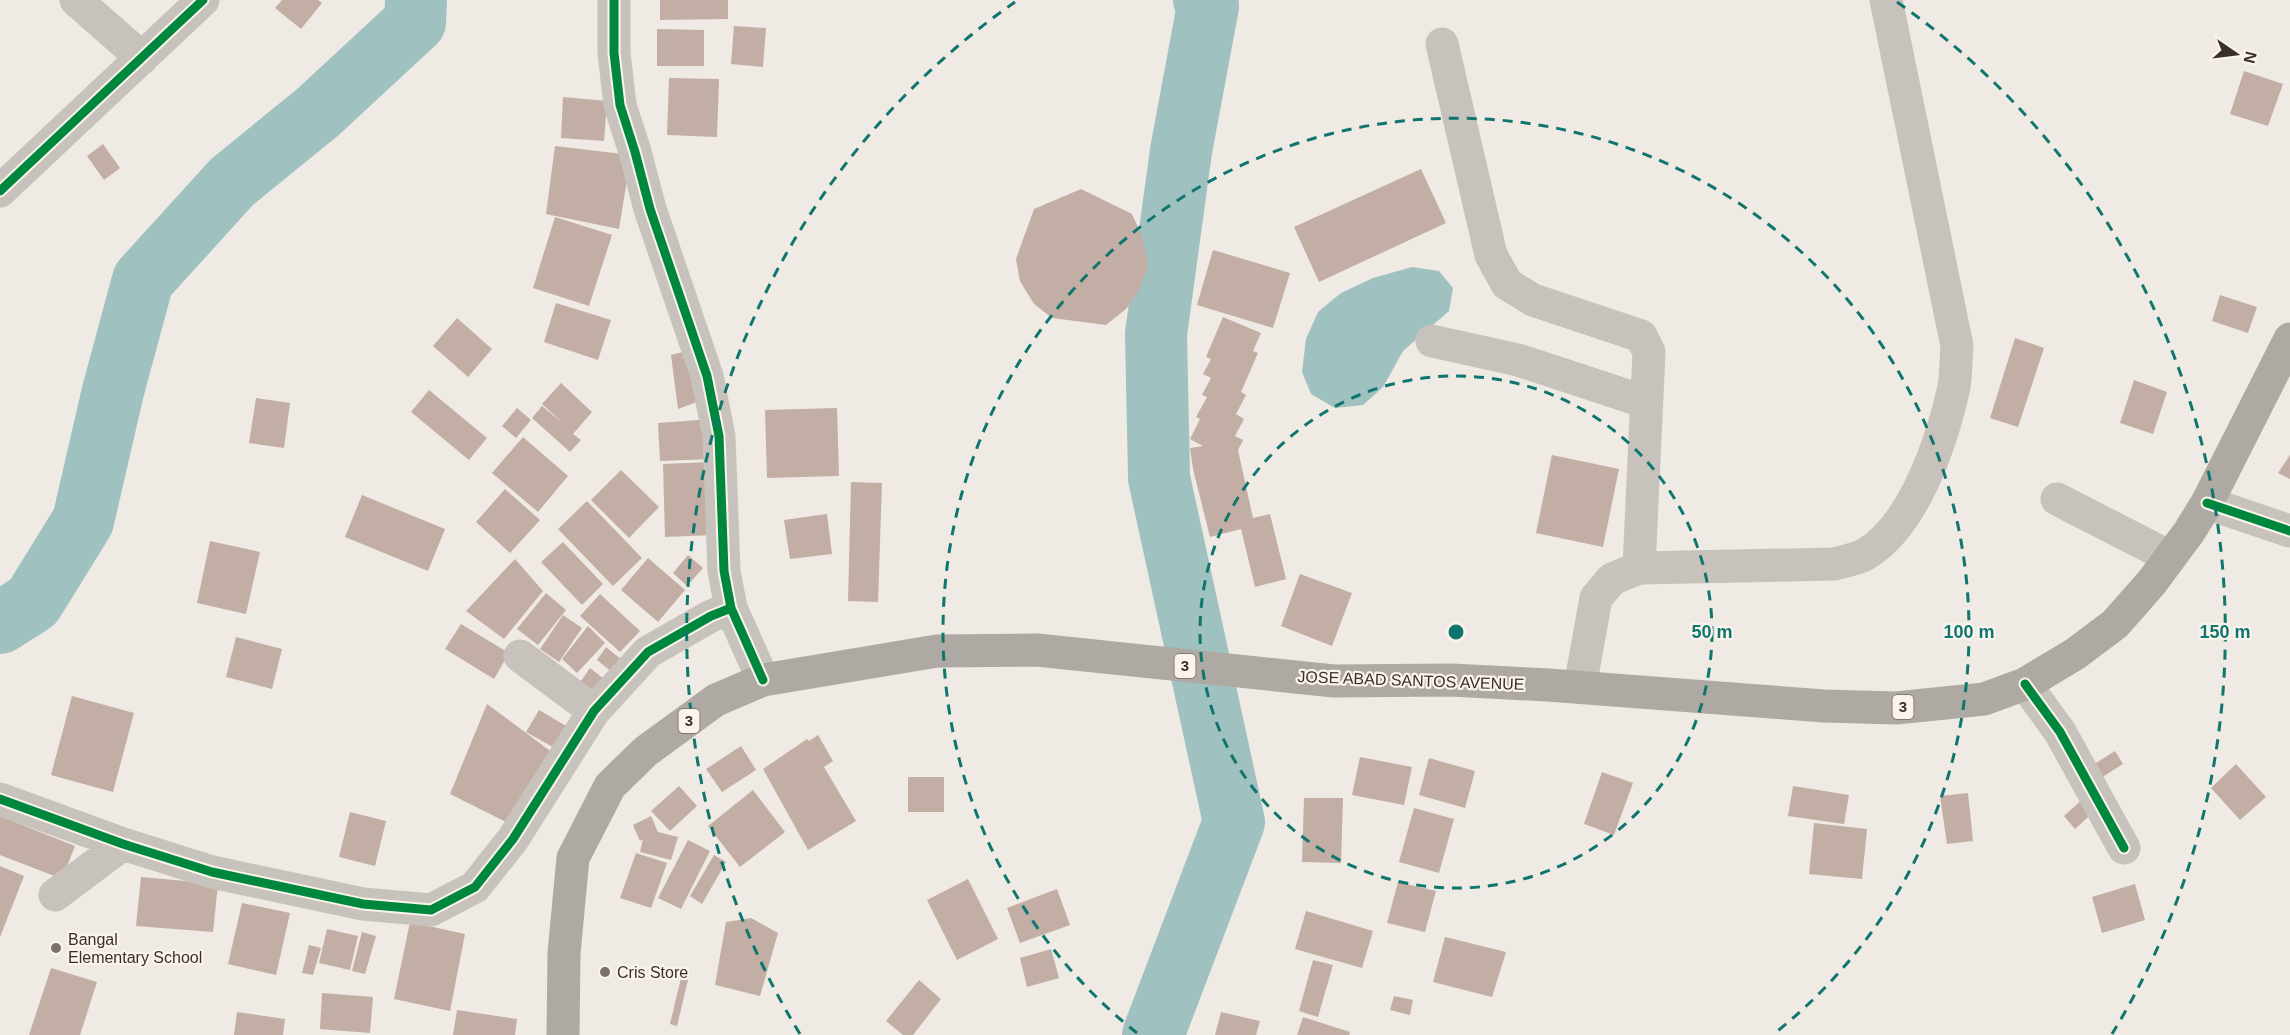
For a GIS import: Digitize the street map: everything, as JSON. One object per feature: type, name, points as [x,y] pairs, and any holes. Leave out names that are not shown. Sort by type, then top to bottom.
[{"type":"highway","name":"JOSE ABAD SANTOS AVENUE","points":[[563,1035],[564,953],[573,858],[610,786],[646,751],[716,700],[763,680],[938,651],[1037,650],[1334,681],[1451,680],[1580,687],[1812,706],[1896,708],[1984,699],[2025,684],[2075,654],[2115,624],[2152,582],[2207,503],[2286,358]]},
{"type":"street","points":[[76,0],[142,58]]},
{"type":"street","points":[[0,191],[203,0]]},
{"type":"street","points":[[614,0],[614,52],[620,105],[650,209],[707,376],[719,436],[724,571],[731,608],[763,680]]},
{"type":"street","points":[[1580,687],[1596,598],[1612,579],[1639,568],[1835,564],[1865,555],[1889,534],[1918,494],[1940,437],[1954,385],[1957,346],[1886,0]]},
{"type":"street","points":[[1442,44],[1491,255],[1507,284],[1533,300],[1641,336],[1649,352],[1639,568]]},
{"type":"street","points":[[1432,341],[1518,360],[1646,402]]},
{"type":"street","points":[[2057,499],[2170,557]]},
{"type":"street","points":[[2207,503],[2290,531]]},
{"type":"street","points":[[0,799],[123,844],[212,872],[363,904],[431,910],[475,887],[513,839],[594,711],[648,652],[711,616],[731,608]]},
{"type":"street","points":[[520,656],[594,711]]},
{"type":"street","points":[[2025,684],[2060,732],[2124,848]]},
{"type":"street","points":[[55,895],[123,844]]},
{"type":"water","points":[[1412,267],[1439,271],[1453,288],[1449,311],[1403,351],[1383,387],[1363,405],[1335,408],[1311,394],[1302,372],[1306,339],[1318,312],[1341,293],[1373,278]]},
{"type":"building","points":[[282,0],[318,0],[322,3],[301,29],[275,8]]},
{"type":"building","points":[[660,0],[728,0],[728,19],[660,20]]},
{"type":"building","points":[[734,26],[766,28],[763,67],[731,64]]},
{"type":"building","points":[[657,29],[704,30],[704,66],[657,66]]},
{"type":"building","points":[[2244,71],[2283,84],[2268,126],[2230,114]]},
{"type":"building","points":[[669,78],[719,79],[717,137],[667,135]]},
{"type":"building","points":[[563,97],[607,101],[604,141],[561,138]]},
{"type":"building","points":[[103,144],[120,168],[104,180],[87,156]]},
{"type":"building","points":[[555,146],[631,155],[619,229],[546,214]]},
{"type":"building","points":[[1421,169],[1446,223],[1319,282],[1294,227]]},
{"type":"building","points":[[1081,189],[1132,214],[1142,236],[1148,266],[1139,290],[1126,309],[1106,325],[1052,318],[1034,304],[1020,281],[1016,259],[1034,209]]},
{"type":"building","points":[[555,217],[612,235],[589,306],[533,288]]},
{"type":"building","points":[[1213,250],[1290,273],[1273,328],[1197,305]]},
{"type":"building","points":[[2220,295],[2257,307],[2248,333],[2212,321]]},
{"type":"building","points":[[556,303],[611,320],[598,360],[544,342]]},
{"type":"building","points":[[1223,317],[1261,333],[1253,351],[1258,353],[1241,392],[1246,395],[1236,414],[1244,419],[1235,436],[1243,440],[1238,450],[1253,518],[1270,514],[1286,579],[1255,587],[1241,529],[1210,537],[1190,448],[1203,446],[1190,439],[1200,419],[1196,417],[1207,397],[1202,395],[1211,378],[1203,374],[1211,359],[1206,357]]},
{"type":"building","points":[[457,318],[492,349],[468,377],[433,346]]},
{"type":"building","points":[[2015,338],[2044,348],[2018,427],[1990,418]]},
{"type":"building","points":[[695,349],[702,400],[678,409],[671,355]]},
{"type":"building","points":[[2134,380],[2167,392],[2153,434],[2120,423]]},
{"type":"building","points":[[561,383],[592,412],[573,434],[581,440],[570,452],[532,418],[542,406],[564,424],[542,404]]},
{"type":"building","points":[[429,390],[487,438],[469,460],[411,412]]},
{"type":"building","points":[[256,398],[290,403],[284,448],[249,443]]},
{"type":"building","points":[[517,408],[531,420],[516,438],[502,426]]},
{"type":"building","points":[[837,408],[839,476],[767,478],[765,410]]},
{"type":"building","points":[[712,419],[711,459],[660,461],[658,423]]},
{"type":"building","points":[[523,437],[568,476],[538,512],[492,473]]},
{"type":"building","points":[[1552,455],[1619,469],[1603,547],[1536,533]]},
{"type":"building","points":[[2290,455],[2290,479],[2278,473]]},
{"type":"building","points":[[712,462],[714,535],[665,537],[663,464]]},
{"type":"building","points":[[621,470],[659,507],[629,538],[591,500]]},
{"type":"building","points":[[851,482],[882,483],[878,602],[848,601]]},
{"type":"building","points":[[505,489],[540,520],[510,553],[476,522]]},
{"type":"building","points":[[362,495],[445,529],[428,571],[345,537]]},
{"type":"building","points":[[587,501],[642,558],[613,586],[558,529]]},
{"type":"building","points":[[827,514],[832,554],[790,559],[784,520]]},
{"type":"building","points":[[210,541],[260,552],[246,614],[197,603]]},
{"type":"building","points":[[563,542],[603,584],[582,605],[541,562]]},
{"type":"building","points":[[688,555],[703,568],[687,586],[673,573]]},
{"type":"building","points":[[648,558],[685,590],[658,622],[621,590]]},
{"type":"building","points":[[515,559],[543,591],[504,639],[466,611]]},
{"type":"building","points":[[1300,574],[1352,593],[1332,646],[1281,626]]},
{"type":"building","points":[[546,593],[566,610],[538,645],[517,629]]},
{"type":"building","points":[[600,594],[640,631],[620,652],[580,616]]},
{"type":"building","points":[[563,615],[582,628],[559,662],[540,649]]},
{"type":"building","points":[[461,624],[509,653],[494,679],[445,649]]},
{"type":"building","points":[[588,626],[605,643],[577,673],[562,659]]},
{"type":"building","points":[[236,637],[282,649],[272,689],[226,677]]},
{"type":"building","points":[[606,647],[627,664],[617,676],[597,660]]},
{"type":"building","points":[[590,668],[604,679],[588,700],[574,691]]},
{"type":"building","points":[[72,696],[134,713],[113,792],[51,775]]},
{"type":"building","points":[[487,704],[557,756],[514,826],[450,794]]},
{"type":"building","points":[[539,710],[571,729],[558,750],[526,732]]},
{"type":"building","points":[[818,735],[833,761],[824,767],[856,821],[808,850],[763,769],[807,739],[809,741]]},
{"type":"building","points":[[741,746],[756,770],[722,792],[706,769]]},
{"type":"building","points":[[2115,751],[2123,764],[2093,783],[2085,770]]},
{"type":"building","points":[[1360,757],[1412,767],[1404,805],[1352,795]]},
{"type":"building","points":[[1429,758],[1475,771],[1465,808],[1419,795]]},
{"type":"building","points":[[2236,764],[2266,797],[2240,820],[2211,788]]},
{"type":"building","points":[[1602,772],[1633,783],[1614,835],[1584,824]]},
{"type":"building","points":[[908,777],[944,777],[944,812],[908,812]]},
{"type":"building","points":[[679,786],[697,806],[670,831],[651,811]]},
{"type":"building","points":[[1793,786],[1849,795],[1844,824],[1788,816]]},
{"type":"building","points":[[753,790],[785,832],[740,867],[708,826]]},
{"type":"building","points":[[1968,793],[1973,841],[1947,844],[1940,796]]},
{"type":"building","points":[[2085,797],[2096,810],[2075,829],[2064,816]]},
{"type":"building","points":[[1304,798],[1343,798],[1341,863],[1302,862]]},
{"type":"building","points":[[1414,808],[1454,819],[1439,873],[1399,862]]},
{"type":"building","points":[[350,812],[386,821],[375,866],[339,857]]},
{"type":"building","points":[[0,816],[75,846],[62,879],[0,855]]},
{"type":"building","points":[[651,816],[658,832],[678,837],[671,860],[640,852],[643,839],[640,841],[633,825]]},
{"type":"building","points":[[1814,823],[1867,829],[1862,879],[1809,874]]},
{"type":"building","points":[[688,840],[710,851],[681,909],[658,898]]},
{"type":"building","points":[[636,853],[667,863],[651,908],[620,898]]},
{"type":"building","points":[[714,855],[726,862],[702,904],[690,896]]},
{"type":"building","points":[[0,866],[24,876],[0,937]]},
{"type":"building","points":[[141,877],[218,884],[213,932],[136,926]]},
{"type":"building","points":[[968,879],[998,939],[957,960],[927,900]]},
{"type":"building","points":[[1398,882],[1436,891],[1425,932],[1387,923]]},
{"type":"building","points":[[2135,884],[2145,920],[2102,933],[2092,897]]},
{"type":"building","points":[[1057,889],[1070,925],[1020,943],[1007,908]]},
{"type":"building","points":[[242,903],[290,913],[276,975],[228,964]]},
{"type":"building","points":[[1306,911],[1373,931],[1362,968],[1295,949]]},
{"type":"building","points":[[751,918],[778,933],[760,996],[715,985],[726,922]]},
{"type":"building","points":[[410,922],[465,934],[450,1011],[394,999]]},
{"type":"building","points":[[327,929],[358,936],[350,970],[319,963]]},
{"type":"building","points":[[362,932],[376,936],[365,974],[352,971]]},
{"type":"building","points":[[1445,937],[1506,952],[1492,997],[1433,982]]},
{"type":"building","points":[[309,945],[321,948],[313,975],[302,973]]},
{"type":"building","points":[[1051,949],[1059,978],[1027,987],[1020,958]]},
{"type":"building","points":[[1313,960],[1333,965],[1318,1017],[1299,1011]]},
{"type":"building","points":[[51,968],[97,982],[80,1035],[29,1035]]},
{"type":"building","points":[[681,978],[688,980],[677,1026],[670,1024]]},
{"type":"building","points":[[919,980],[941,999],[913,1035],[903,1035],[886,1021]]},
{"type":"building","points":[[322,993],[373,997],[370,1033],[320,1029]]},
{"type":"building","points":[[1394,996],[1413,1000],[1410,1015],[1390,1010]]},
{"type":"building","points":[[457,1010],[517,1019],[515,1035],[453,1035]]},
{"type":"building","points":[[237,1012],[285,1019],[283,1035],[234,1035]]},
{"type":"building","points":[[1221,1012],[1260,1021],[1256,1035],[1215,1035]]},
{"type":"building","points":[[1303,1017],[1350,1032],[1349,1035],[1297,1035]]},
{"type":"waterway","points":[[0,623],[33,602],[83,521],[113,391],[143,280],[232,182],[318,112],[415,22],[416,0]]},
{"type":"waterway","points":[[1153,1035],[1234,822],[1159,478],[1156,334],[1181,151],[1208,6],[1204,0]]},
{"type":"cycle path","points":[[0,191],[203,0]]},
{"type":"cycle path","points":[[614,0],[614,53],[620,105],[650,209],[707,376],[719,436],[724,571],[731,608],[763,680]]},
{"type":"cycle path","points":[[2207,503],[2290,531]]},
{"type":"cycle path","points":[[0,799],[123,844],[212,872],[363,904],[431,910],[475,887],[513,839],[594,711],[648,652],[711,616],[731,608]]},
{"type":"cycle path","points":[[2025,684],[2060,732],[2124,848]]},
{"type":"place","name":"Bangal Elementary School","points":[[56,948]]},
{"type":"place","name":"Cris Store","points":[[605,972]]}]
